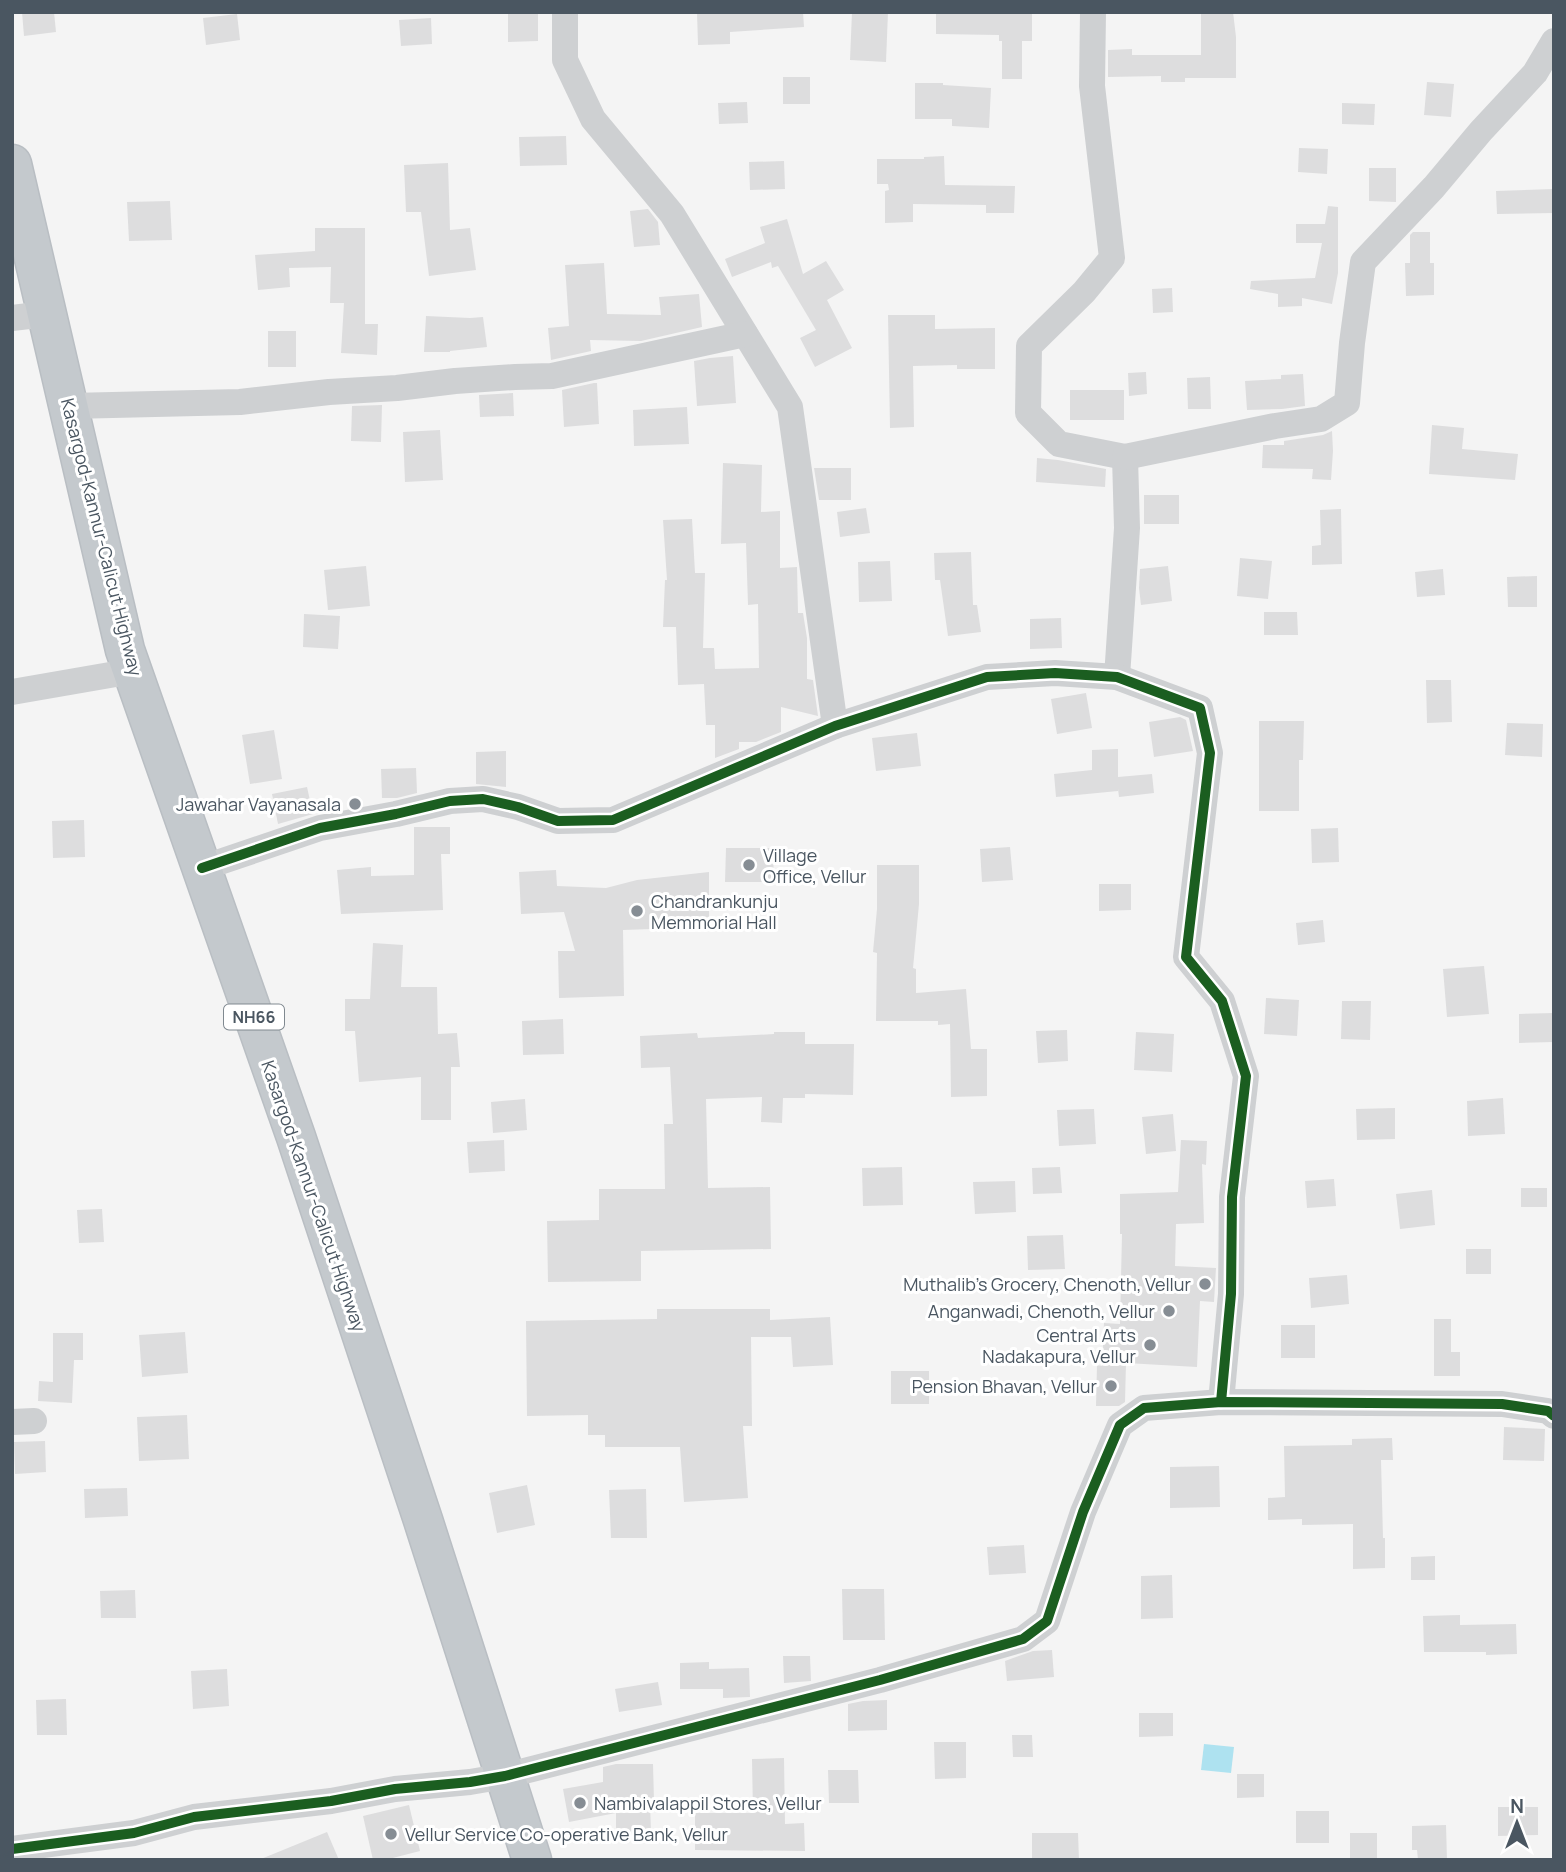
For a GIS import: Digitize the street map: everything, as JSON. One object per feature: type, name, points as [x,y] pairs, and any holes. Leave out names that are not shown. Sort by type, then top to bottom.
[{"type":"highway","name":"Kasargod-Kannur-Calicut Highway","points":[[12,164],[29,316],[55,344],[125,650],[296,1137],[532,1860]]},
{"type":"street","points":[[565,12],[565,60],[593,120],[672,214],[790,407],[835,726]]},
{"type":"street","points":[[1093,12],[1092,86],[1112,258],[1084,292],[1028,346],[1028,413],[1059,444],[1125,457],[1321,419],[1346,403],[1363,261],[1535,73],[1554,41]]},
{"type":"street","points":[[70,406],[240,402],[455,381],[552,376],[745,334]]},
{"type":"street","points":[[1117,677],[1127,528],[1125,457]]},
{"type":"street","points":[[12,692],[133,671]]},
{"type":"street","points":[[202,868],[320,828],[450,801],[483,799],[518,807],[558,821],[613,820],[835,726],[987,677],[1055,673],[1117,677],[1200,708],[1210,753],[1186,957],[1222,1001],[1246,1076],[1232,1197],[1231,1294],[1221,1402]]},
{"type":"street","points":[[12,1849],[134,1833],[194,1817],[505,1776],[880,1680],[1023,1639],[1047,1621],[1083,1512],[1121,1425],[1144,1408],[1221,1402],[1502,1404],[1548,1411],[1554,1416]]},
{"type":"water","points":[[1204,1744],[1234,1747],[1231,1773],[1201,1770]]},
{"type":"building","points":[[22,12],[54,12],[56,32],[24,36]]},
{"type":"building","points":[[697,12],[803,12],[804,27],[730,32],[730,44],[698,45]]},
{"type":"building","points":[[852,12],[888,12],[886,62],[850,60]]},
{"type":"building","points":[[936,12],[1032,12],[1032,41],[1022,41],[1022,79],[1002,79],[1002,41],[999,41],[999,35],[936,34]]},
{"type":"building","points":[[1201,12],[1233,12],[1236,78],[1185,78],[1185,82],[1161,82],[1161,76],[1108,77],[1108,50],[1132,49],[1132,55],[1201,55]]},
{"type":"building","points":[[538,13],[538,41],[508,42],[508,14]]},
{"type":"building","points":[[237,14],[240,40],[206,45],[203,18]]},
{"type":"building","points":[[431,18],[432,44],[401,46],[399,20]]},
{"type":"building","points":[[783,77],[810,77],[810,104],[783,104]]},
{"type":"building","points":[[1427,82],[1454,84],[1451,117],[1424,115]]},
{"type":"building","points":[[915,83],[991,88],[989,128],[952,126],[952,119],[915,119]]},
{"type":"building","points":[[747,102],[748,123],[719,124],[718,103]]},
{"type":"building","points":[[1342,103],[1375,104],[1374,125],[1342,124]]},
{"type":"building","points":[[566,136],[567,165],[520,166],[519,137]]},
{"type":"building","points":[[1299,148],[1328,149],[1327,174],[1298,172]]},
{"type":"building","points":[[944,156],[945,185],[1015,186],[1014,213],[986,213],[986,205],[913,204],[913,222],[885,223],[885,191],[889,190],[888,184],[877,184],[877,159],[924,159]]},
{"type":"building","points":[[784,161],[785,189],[750,190],[749,162]]},
{"type":"building","points":[[448,163],[450,230],[470,228],[476,270],[429,276],[421,212],[406,212],[404,165]]},
{"type":"building","points":[[1369,168],[1396,168],[1396,202],[1369,201]]},
{"type":"building","points":[[1554,189],[1554,213],[1497,214],[1496,191]]},
{"type":"building","points":[[170,201],[172,240],[129,241],[127,202]]},
{"type":"building","points":[[1328,206],[1338,207],[1338,273],[1332,304],[1302,298],[1302,306],[1278,307],[1278,294],[1250,289],[1251,281],[1315,278],[1322,243],[1296,243],[1296,224],[1325,224]]},
{"type":"building","points":[[648,209],[658,222],[660,245],[634,247],[630,211]]},
{"type":"building","points":[[787,219],[803,274],[826,261],[844,290],[827,300],[852,348],[815,367],[800,338],[816,330],[778,266],[772,268],[771,262],[732,277],[725,259],[765,243],[760,227]]},
{"type":"building","points":[[315,228],[365,228],[365,324],[378,324],[377,355],[341,353],[344,303],[330,303],[331,267],[289,268],[290,287],[258,290],[255,255],[315,251]]},
{"type":"building","points":[[1413,232],[1430,232],[1434,295],[1406,296],[1405,263],[1410,263],[1410,235]]},
{"type":"building","points":[[604,263],[607,314],[661,315],[659,297],[699,294],[702,327],[641,341],[590,340],[591,351],[551,360],[548,328],[569,326],[565,265]]},
{"type":"building","points":[[1172,288],[1173,312],[1153,313],[1152,289]]},
{"type":"building","points":[[888,315],[935,315],[935,329],[995,328],[995,369],[957,369],[957,365],[913,366],[914,427],[890,428]]},
{"type":"building","points":[[426,316],[483,317],[487,347],[424,352]]},
{"type":"building","points":[[268,331],[296,331],[296,367],[268,367]]},
{"type":"building","points":[[733,356],[736,403],[697,406],[694,361]]},
{"type":"building","points":[[1146,372],[1147,394],[1129,396],[1128,373]]},
{"type":"building","points":[[1303,374],[1305,406],[1247,410],[1245,381],[1281,379],[1281,375]]},
{"type":"building","points":[[1210,377],[1211,409],[1188,409],[1187,378]]},
{"type":"building","points":[[597,383],[599,424],[564,427],[562,390]]},
{"type":"building","points":[[1070,390],[1124,390],[1124,420],[1070,420]]},
{"type":"building","points":[[513,393],[514,416],[480,417],[479,395]]},
{"type":"building","points":[[382,405],[381,442],[351,441],[352,406]]},
{"type":"building","points":[[687,407],[689,444],[634,446],[633,410]]},
{"type":"building","points":[[1432,425],[1464,428],[1462,449],[1518,454],[1515,480],[1429,474]]},
{"type":"building","points":[[440,430],[443,480],[405,482],[403,432]]},
{"type":"building","points":[[1332,431],[1331,480],[1312,479],[1313,469],[1262,468],[1263,445],[1284,445],[1284,441]]},
{"type":"building","points":[[1037,458],[1106,469],[1105,487],[1036,482]]},
{"type":"building","points":[[723,463],[762,465],[761,512],[780,511],[780,568],[797,567],[798,613],[803,613],[807,638],[807,679],[813,680],[818,716],[781,707],[781,732],[756,742],[739,742],[739,749],[715,758],[715,725],[706,725],[704,684],[678,685],[676,627],[663,627],[667,580],[663,520],[692,519],[695,573],[705,573],[703,648],[714,648],[715,669],[759,668],[758,604],[748,605],[746,543],[721,544]]},
{"type":"building","points":[[814,468],[851,468],[851,500],[819,500]]},
{"type":"building","points":[[1144,495],[1179,495],[1179,524],[1144,524]]},
{"type":"building","points":[[866,508],[870,533],[840,537],[837,512]]},
{"type":"building","points":[[1341,509],[1342,564],[1312,565],[1312,546],[1321,545],[1320,510]]},
{"type":"building","points":[[971,552],[973,605],[977,605],[981,632],[948,636],[940,580],[935,580],[934,553]]},
{"type":"building","points":[[1240,558],[1272,561],[1268,599],[1237,596]]},
{"type":"building","points":[[890,561],[892,601],[859,602],[858,562]]},
{"type":"building","points":[[366,566],[370,606],[328,610],[324,570]]},
{"type":"building","points":[[1168,566],[1172,601],[1141,605],[1140,569]]},
{"type":"building","points":[[1443,569],[1445,595],[1417,597],[1415,572]]},
{"type":"building","points":[[1537,576],[1537,607],[1508,607],[1507,577]]},
{"type":"building","points":[[1264,612],[1297,612],[1298,635],[1264,635]]},
{"type":"building","points":[[304,614],[340,616],[338,649],[303,647]]},
{"type":"building","points":[[1061,618],[1062,648],[1030,649],[1030,619]]},
{"type":"building","points":[[1426,680],[1451,680],[1452,722],[1427,723]]},
{"type":"building","points":[[1086,693],[1092,728],[1057,734],[1051,699]]},
{"type":"building","points":[[1180,717],[1186,720],[1193,751],[1154,757],[1149,722]]},
{"type":"building","points":[[1259,721],[1304,721],[1303,760],[1299,760],[1299,811],[1259,811]]},
{"type":"building","points":[[1507,723],[1543,724],[1542,757],[1505,755]]},
{"type":"building","points":[[274,730],[282,779],[250,784],[242,735]]},
{"type":"building","points":[[917,733],[921,766],[876,771],[872,738]]},
{"type":"building","points":[[1118,749],[1118,777],[1152,774],[1154,793],[1119,797],[1118,789],[1056,797],[1054,774],[1092,770],[1092,750]]},
{"type":"building","points":[[506,751],[506,787],[476,784],[476,752]]},
{"type":"building","points":[[416,768],[417,793],[397,798],[382,798],[381,769]]},
{"type":"building","points":[[307,787],[313,814],[278,824],[272,794]]},
{"type":"building","points":[[84,820],[85,857],[53,858],[52,821]]},
{"type":"building","points":[[414,827],[450,827],[450,854],[441,854],[443,910],[341,914],[337,870],[371,867],[371,876],[414,875]]},
{"type":"building","points":[[1338,828],[1339,862],[1312,863],[1311,829]]},
{"type":"building","points":[[1010,847],[1013,880],[982,882],[980,849]]},
{"type":"building","name":"Village Office, Vellur","points":[[726,848],[774,848],[773,882],[725,882]]},
{"type":"building","points":[[877,865],[919,865],[919,904],[913,968],[916,969],[916,993],[966,989],[971,1049],[987,1049],[987,1096],[951,1097],[950,1024],[938,1025],[938,1021],[876,1021],[877,953],[873,952]]},
{"type":"building","points":[[556,870],[557,886],[606,888],[637,880],[709,872],[709,927],[623,930],[624,996],[559,998],[558,951],[575,951],[564,912],[521,914],[519,872]]},
{"type":"building","points":[[1099,884],[1131,884],[1131,910],[1099,911]]},
{"type":"building","points":[[1323,920],[1325,942],[1298,945],[1296,923]]},
{"type":"building","points":[[373,943],[403,945],[401,987],[437,987],[438,1034],[457,1033],[460,1067],[451,1067],[451,1120],[421,1120],[421,1077],[359,1082],[355,1031],[345,1031],[345,999],[370,999]]},
{"type":"building","points":[[1484,966],[1489,1014],[1447,1017],[1443,969]]},
{"type":"building","points":[[1266,998],[1299,1000],[1297,1036],[1264,1034]]},
{"type":"building","points":[[1342,1001],[1371,1001],[1370,1040],[1341,1039]]},
{"type":"building","points":[[1554,1013],[1554,1042],[1519,1043],[1519,1014]]},
{"type":"building","points":[[563,1019],[564,1054],[523,1055],[522,1021]]},
{"type":"building","points":[[1067,1030],[1068,1061],[1038,1063],[1036,1031]]},
{"type":"building","points":[[805,1032],[805,1044],[854,1044],[853,1095],[805,1094],[805,1098],[783,1098],[782,1123],[761,1122],[762,1097],[706,1099],[708,1188],[770,1187],[771,1249],[641,1251],[641,1281],[548,1282],[547,1221],[599,1220],[599,1189],[665,1189],[664,1124],[673,1124],[670,1067],[641,1068],[640,1036],[697,1033],[698,1038]]},
{"type":"building","points":[[1136,1032],[1174,1034],[1172,1072],[1134,1070]]},
{"type":"building","points":[[1503,1098],[1505,1134],[1468,1136],[1467,1101]]},
{"type":"building","points":[[525,1099],[527,1130],[493,1133],[491,1102]]},
{"type":"building","points":[[1395,1108],[1395,1139],[1357,1140],[1356,1109]]},
{"type":"building","points":[[1094,1109],[1096,1144],[1059,1146],[1057,1110]]},
{"type":"building","points":[[1173,1114],[1176,1151],[1146,1154],[1142,1117]]},
{"type":"building","points":[[504,1140],[505,1171],[469,1173],[467,1142]]},
{"type":"building","points":[[1181,1140],[1207,1141],[1206,1165],[1202,1164],[1204,1223],[1176,1224],[1175,1266],[1216,1268],[1214,1302],[1200,1301],[1197,1367],[1126,1363],[1125,1402],[1119,1406],[1096,1406],[1097,1365],[1102,1366],[1104,1323],[1120,1324],[1120,1194],[1178,1192]]},
{"type":"building","points":[[902,1167],[903,1205],[863,1206],[862,1168]]},
{"type":"building","points":[[1060,1167],[1062,1193],[1033,1194],[1032,1168]]},
{"type":"building","points":[[1334,1179],[1336,1206],[1307,1208],[1305,1181]]},
{"type":"building","points":[[1015,1181],[1016,1212],[975,1214],[973,1182]]},
{"type":"building","points":[[1521,1188],[1547,1188],[1547,1207],[1521,1207]]},
{"type":"building","points":[[1432,1190],[1435,1225],[1400,1229],[1396,1194]]},
{"type":"building","points":[[102,1209],[104,1242],[79,1243],[77,1210]]},
{"type":"building","points":[[1063,1235],[1065,1269],[1028,1270],[1027,1236]]},
{"type":"building","points":[[1466,1249],[1491,1249],[1491,1274],[1466,1274]]},
{"type":"building","points":[[1347,1275],[1349,1304],[1311,1308],[1309,1278]]},
{"type":"building","points":[[657,1309],[770,1309],[770,1320],[830,1317],[833,1365],[793,1367],[791,1337],[751,1337],[752,1426],[743,1426],[748,1498],[684,1502],[680,1447],[605,1447],[605,1435],[588,1435],[588,1415],[527,1416],[526,1321],[657,1319]]},
{"type":"building","points":[[1434,1319],[1451,1319],[1451,1352],[1460,1352],[1460,1376],[1434,1376]]},
{"type":"building","points":[[1281,1325],[1315,1325],[1315,1358],[1281,1358]]},
{"type":"building","points":[[185,1332],[188,1373],[142,1377],[139,1335]]},
{"type":"building","points":[[53,1333],[83,1333],[83,1360],[74,1360],[72,1403],[38,1401],[39,1381],[53,1382]]},
{"type":"building","points":[[891,1371],[929,1371],[929,1404],[891,1404]]},
{"type":"building","points":[[187,1415],[189,1459],[139,1461],[137,1417]]},
{"type":"building","points":[[1504,1427],[1545,1429],[1544,1461],[1503,1460]]},
{"type":"building","points":[[1392,1438],[1393,1460],[1381,1460],[1385,1568],[1353,1569],[1353,1524],[1302,1525],[1302,1519],[1268,1520],[1268,1498],[1285,1497],[1284,1446],[1352,1445],[1352,1439]]},
{"type":"building","points":[[45,1441],[46,1472],[15,1474],[14,1442]]},
{"type":"building","points":[[1219,1466],[1220,1507],[1170,1508],[1170,1467]]},
{"type":"building","points":[[527,1485],[535,1525],[497,1533],[489,1493]]},
{"type":"building","points":[[127,1488],[128,1516],[85,1518],[84,1489]]},
{"type":"building","points":[[646,1489],[647,1538],[611,1538],[609,1490]]},
{"type":"building","points":[[1024,1545],[1026,1573],[989,1575],[987,1547]]},
{"type":"building","points":[[1435,1556],[1435,1580],[1411,1580],[1411,1557]]},
{"type":"building","points":[[1172,1575],[1173,1618],[1141,1619],[1141,1576]]},
{"type":"building","points":[[842,1589],[884,1589],[885,1640],[843,1640]]},
{"type":"building","points":[[135,1590],[136,1618],[101,1618],[100,1591]]},
{"type":"building","points":[[1460,1615],[1460,1625],[1516,1624],[1517,1654],[1424,1652],[1423,1616]]},
{"type":"building","points":[[1052,1650],[1054,1677],[1007,1681],[1005,1661],[1033,1651]]},
{"type":"building","points":[[783,1656],[810,1656],[811,1681],[784,1683]]},
{"type":"building","points":[[709,1662],[709,1669],[749,1668],[750,1697],[723,1698],[723,1689],[680,1689],[680,1663]]},
{"type":"building","points":[[227,1669],[229,1706],[193,1709],[191,1671]]},
{"type":"building","points":[[658,1682],[662,1705],[619,1712],[615,1689]]},
{"type":"building","points":[[66,1699],[67,1735],[37,1735],[36,1700]]},
{"type":"building","points":[[887,1700],[887,1730],[848,1731],[848,1704]]},
{"type":"building","points":[[1139,1713],[1173,1713],[1173,1736],[1139,1737]]},
{"type":"building","points":[[1012,1735],[1032,1735],[1033,1757],[1013,1757]]},
{"type":"building","points":[[934,1742],[966,1742],[966,1778],[935,1779]]},
{"type":"building","points":[[784,1758],[785,1824],[804,1823],[805,1851],[695,1850],[695,1813],[753,1813],[752,1759]]},
{"type":"building","points":[[616,1764],[653,1764],[651,1835],[616,1836],[616,1813],[569,1822],[563,1789],[603,1782],[603,1767]]},
{"type":"building","points":[[828,1770],[858,1770],[859,1803],[829,1803]]},
{"type":"building","points":[[1237,1774],[1264,1774],[1264,1797],[1237,1798]]},
{"type":"building","name":"Vellur Service Co-operative Bank, Vellur","points":[[409,1805],[420,1851],[385,1860],[373,1860],[363,1816]]},
{"type":"building","points":[[1498,1807],[1538,1807],[1538,1835],[1498,1836]]},
{"type":"building","points":[[1296,1811],[1329,1811],[1329,1843],[1296,1843]]},
{"type":"building","points":[[1446,1825],[1447,1860],[1418,1860],[1417,1850],[1412,1850],[1412,1826]]},
{"type":"building","points":[[327,1832],[339,1860],[261,1860],[261,1859]]},
{"type":"building","points":[[1032,1833],[1078,1833],[1079,1860],[1032,1860]]},
{"type":"building","points":[[1350,1833],[1377,1833],[1377,1860],[1350,1860]]},
{"type":"cycle path","points":[[202,868],[320,828],[450,801],[483,799],[518,807],[558,821],[613,820],[835,726],[987,677],[1055,673],[1117,677],[1200,708],[1210,753],[1186,957],[1222,1001],[1246,1076],[1232,1197],[1231,1294],[1221,1402]]},
{"type":"cycle path","points":[[12,1849],[134,1833],[194,1817],[505,1776],[880,1680],[1023,1639],[1047,1621],[1083,1512],[1120,1425],[1144,1408],[1221,1402],[1502,1404],[1548,1411],[1554,1416]]},
{"type":"place","name":"Jawahar Vayanasala","points":[[355,804]]},
{"type":"place","name":"Village Office, Vellur","points":[[749,865]]},
{"type":"place","name":"Chandrankunju Memmorial Hall","points":[[637,911]]},
{"type":"place","name":"Muthalib's Grocery, Chenoth, Vellur","points":[[1205,1284]]},
{"type":"place","name":"Anganwadi, Chenoth, Vellur","points":[[1169,1311]]},
{"type":"place","name":"Central Arts Nadakapura, Vellur","points":[[1150,1345]]},
{"type":"place","name":"Pension Bhavan, Vellur","points":[[1111,1386]]},
{"type":"place","name":"Nambivalappil Stores, Vellur","points":[[580,1803]]},
{"type":"place","name":"Vellur Service Co-operative Bank, Vellur","points":[[391,1834]]}]
